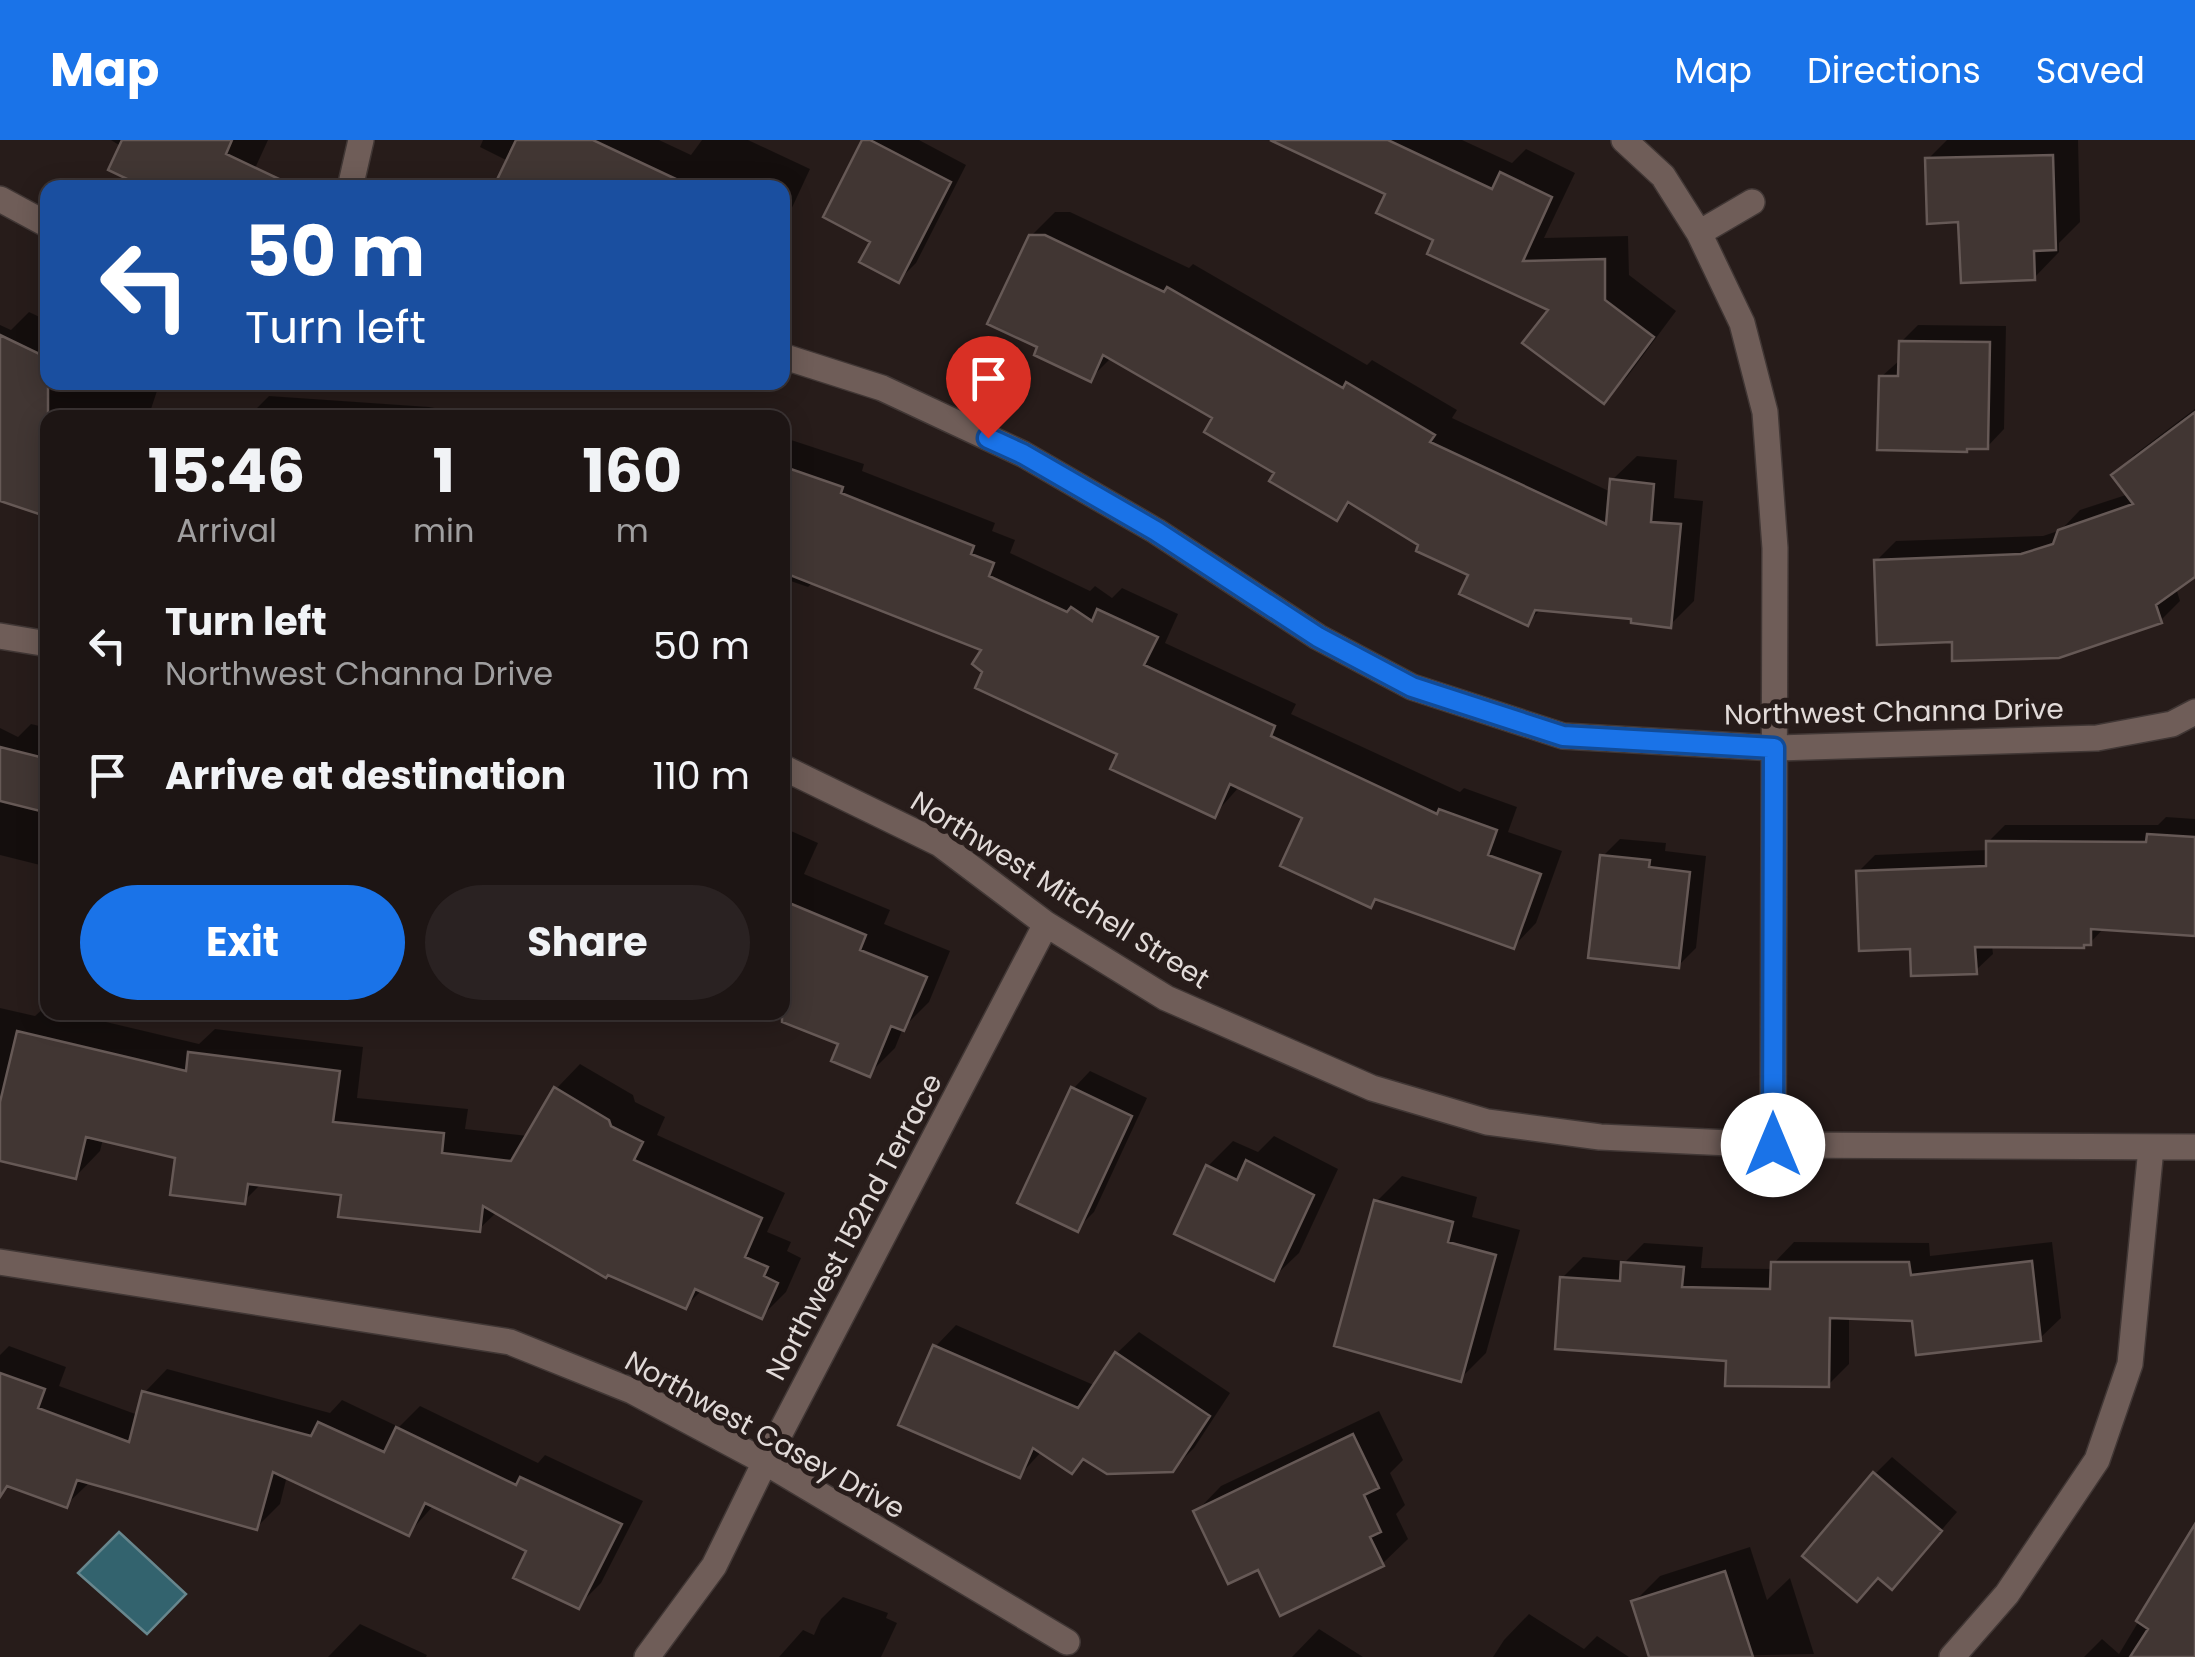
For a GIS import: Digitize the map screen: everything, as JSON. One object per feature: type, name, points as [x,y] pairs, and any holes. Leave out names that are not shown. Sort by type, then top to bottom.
[{"type":"street","points":[[352,180],[360,140]]},
{"type":"street","points":[[1624,140],[1663,176],[1699,232],[1742,323],[1765,412],[1774,548],[1773,1145]]},
{"type":"street","points":[[0,199],[40,221]]},
{"type":"street","points":[[1699,232],[1752,202]]},
{"type":"street","name":"Northwest Channa Drive","points":[[790,359],[882,388],[1023,454],[1156,531],[1318,637],[1412,687],[1563,736],[1774,748],[2098,738],[2172,724],[2195,712]]},
{"type":"street","points":[[0,636],[40,643]]},
{"type":"street","name":"Northwest Mitchell Street","points":[[790,770],[940,844],[1046,924],[1166,998],[1372,1088],[1487,1122],[1600,1137],[1773,1145],[2195,1148]]},
{"type":"street","name":"Northwest 152nd Terrace","points":[[647,1657],[714,1566],[1046,924]]},
{"type":"street","points":[[1952,1657],[2007,1594],[2097,1460],[2130,1364],[2151,1148]]},
{"type":"street","name":"Northwest Casey Drive","points":[[0,1262],[510,1342],[632,1391],[765,1462],[1067,1642]]},
{"type":"water","points":[[119,1532],[186,1594],[147,1634],[78,1573]]},
{"type":"building","points":[[122,140],[232,140],[226,154],[281,180],[129,180],[108,170]]},
{"type":"building","points":[[516,140],[593,140],[678,180],[497,180]]},
{"type":"building","points":[[862,140],[870,140],[951,182],[899,283],[859,262],[870,242],[823,217]]},
{"type":"building","points":[[1270,140],[1388,140],[1492,189],[1500,172],[1552,197],[1523,261],[1605,259],[1605,300],[1654,337],[1604,404],[1522,343],[1548,310],[1427,254],[1433,240],[1376,213],[1385,194]]},
{"type":"building","points":[[2053,155],[2056,250],[2034,251],[2035,280],[1961,283],[1958,222],[1927,224],[1925,158]]},
{"type":"building","points":[[1029,235],[1045,235],[1164,292],[1167,287],[1343,388],[1346,382],[1435,435],[1430,442],[1606,524],[1610,479],[1654,484],[1651,522],[1681,524],[1671,628],[1631,623],[1631,619],[1535,610],[1528,626],[1459,594],[1468,575],[1416,551],[1418,545],[1348,502],[1337,521],[1269,481],[1274,473],[1204,432],[1212,418],[1103,355],[1091,382],[1034,355],[1037,347],[987,324]]},
{"type":"building","points":[[0,335],[40,354],[40,390],[48,390],[48,410],[40,410],[40,514],[0,501]]},
{"type":"building","points":[[1899,341],[1990,342],[1988,449],[1877,450],[1879,376],[1898,376]]},
{"type":"building","points":[[2195,412],[2195,577],[2156,605],[2162,623],[2059,658],[1952,661],[1952,642],[1877,645],[1874,560],[2021,554],[2053,544],[2058,530],[2133,504],[2111,475]]},
{"type":"building","points":[[790,469],[843,487],[841,493],[974,546],[971,554],[994,563],[989,576],[1067,612],[1071,607],[1092,621],[1097,609],[1158,637],[1144,665],[1275,726],[1271,736],[1437,814],[1439,809],[1497,830],[1488,855],[1541,874],[1514,949],[1375,899],[1371,908],[1280,866],[1302,818],[1230,784],[1215,818],[1110,769],[1117,754],[975,688],[982,672],[972,664],[981,650],[790,575]]},
{"type":"building","points":[[0,747],[40,757],[40,811],[0,801]]},
{"type":"building","points":[[2147,834],[2195,837],[2195,936],[2091,929],[2091,945],[2084,948],[1975,947],[1977,974],[1911,976],[1910,949],[1859,951],[1856,871],[1986,866],[1986,841],[2146,842]]},
{"type":"building","points":[[1600,855],[1650,860],[1649,867],[1690,872],[1679,968],[1588,958]]},
{"type":"building","points":[[790,903],[866,935],[860,950],[927,977],[904,1031],[891,1026],[870,1077],[831,1061],[838,1044],[782,1022],[790,1020]]},
{"type":"building","points":[[17,1031],[186,1071],[188,1052],[340,1071],[333,1122],[444,1133],[442,1153],[511,1161],[554,1087],[609,1120],[611,1126],[643,1142],[634,1160],[762,1218],[745,1257],[768,1267],[764,1276],[778,1283],[762,1319],[695,1289],[686,1309],[608,1275],[606,1278],[483,1206],[480,1232],[338,1217],[341,1195],[248,1184],[245,1204],[170,1195],[175,1158],[86,1137],[76,1179],[0,1161],[0,1102]]},
{"type":"building","points":[[1071,1087],[1132,1116],[1078,1232],[1017,1203]]},
{"type":"building","points":[[1246,1160],[1314,1195],[1274,1281],[1174,1234],[1206,1165],[1237,1180]]},
{"type":"building","points":[[1374,1200],[1453,1222],[1448,1242],[1496,1255],[1461,1382],[1334,1346]]},
{"type":"building","points":[[2032,1261],[2041,1341],[1916,1355],[1912,1321],[1830,1318],[1829,1387],[1725,1386],[1726,1361],[1555,1349],[1560,1277],[1620,1281],[1621,1262],[1684,1267],[1682,1287],[1770,1289],[1771,1262],[1909,1262],[1911,1275]]},
{"type":"building","points":[[933,1345],[1078,1408],[1115,1352],[1210,1416],[1173,1472],[1107,1474],[1083,1459],[1072,1474],[1033,1448],[1020,1478],[898,1425]]},
{"type":"building","points":[[0,1373],[45,1389],[38,1408],[129,1442],[142,1391],[311,1436],[318,1422],[384,1452],[396,1427],[516,1485],[520,1477],[622,1524],[579,1609],[513,1578],[526,1551],[425,1503],[409,1536],[273,1472],[257,1530],[77,1480],[67,1508],[7,1486],[0,1497]]},
{"type":"building","points":[[1353,1434],[1379,1488],[1364,1495],[1381,1532],[1370,1537],[1384,1566],[1280,1616],[1258,1570],[1228,1584],[1193,1511]]},
{"type":"building","points":[[1873,1472],[1942,1531],[1892,1590],[1878,1578],[1857,1602],[1802,1556]]},
{"type":"building","points":[[2195,1524],[2195,1657],[2130,1657],[2148,1629],[2136,1621]]},
{"type":"building","points":[[1725,1571],[1753,1657],[1649,1657],[1631,1601]]},
{"type":"route","points":[[988,438],[1156,531],[1318,637],[1412,687],[1563,736],[1774,748],[1773,1145]]}]
